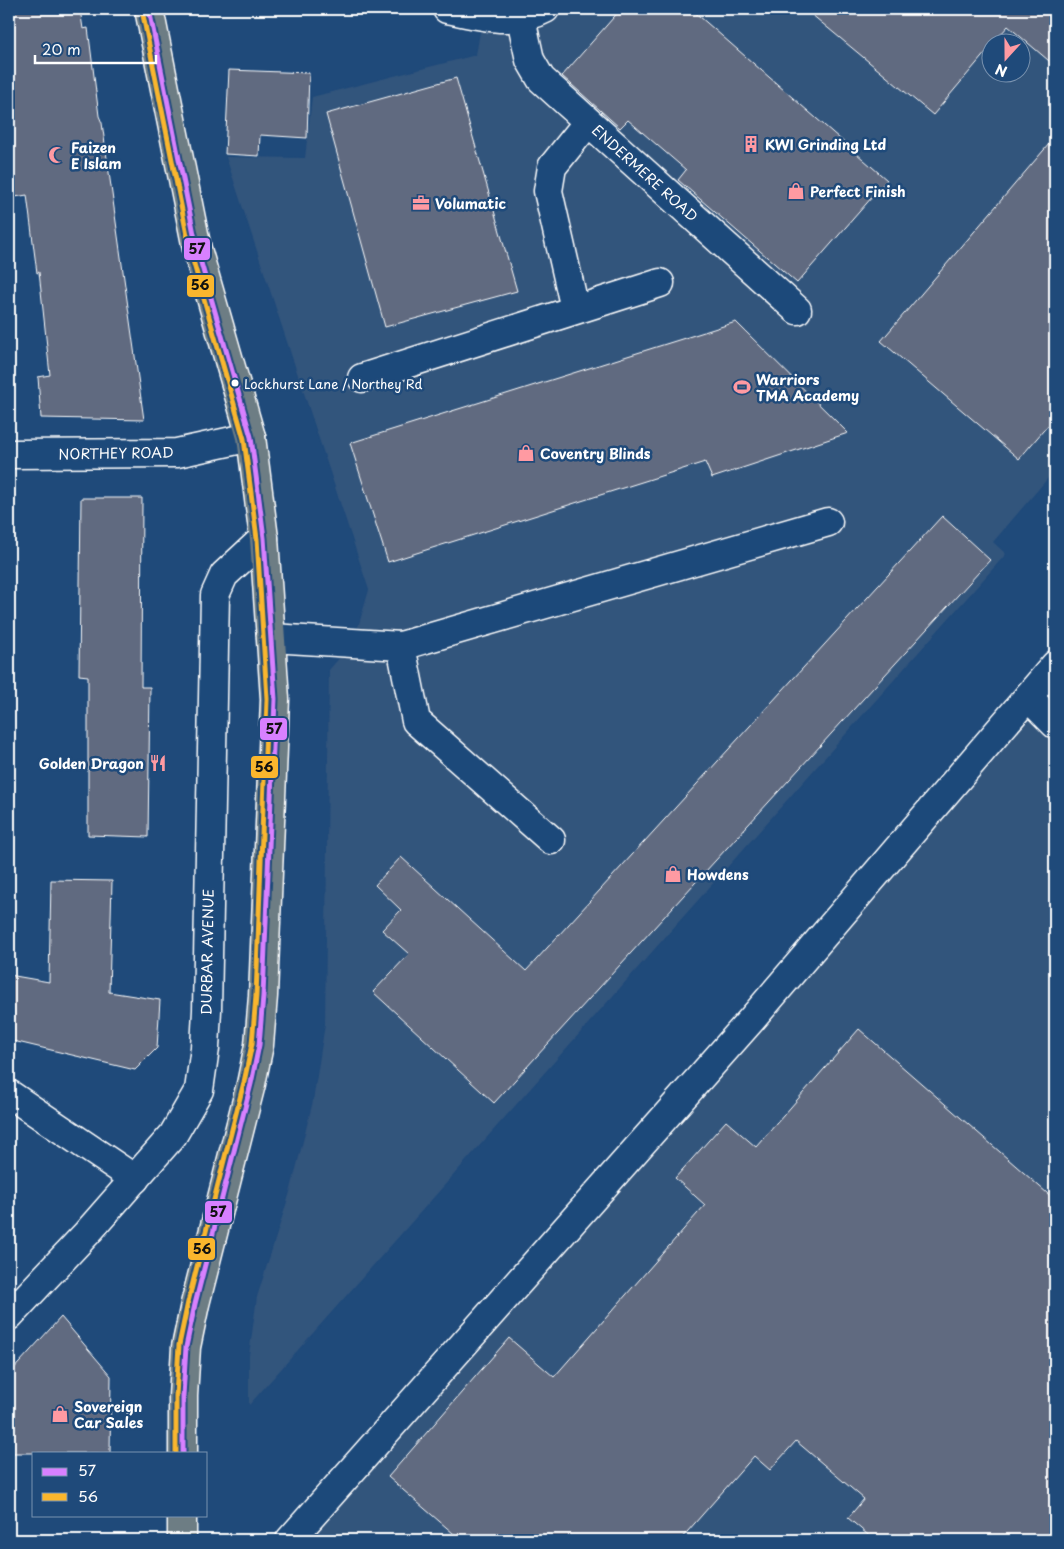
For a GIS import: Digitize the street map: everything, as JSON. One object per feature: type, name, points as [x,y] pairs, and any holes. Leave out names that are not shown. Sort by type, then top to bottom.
[{"type":"main road","points":[[150,9],[197,249],[251,437],[264,538],[275,700],[263,996],[259,1045],[186,1347],[182,1452]]},
{"type":"main road","points":[[182,1516],[182,1540]]},
{"type":"street","points":[[447,9],[496,18],[533,13]]},
{"type":"street","name":"ENDERMERE ROAD","points":[[533,13],[530,60],[541,79],[797,310]]},
{"type":"street","points":[[575,309],[548,191],[552,167],[588,122]]},
{"type":"street","points":[[362,378],[660,282]]},
{"type":"street","name":"NORTHEY ROAD","points":[[9,454],[178,453],[251,437]]},
{"type":"street","points":[[272,638],[401,646],[828,522]]},
{"type":"street","name":"DURBAR AVENUE","points":[[9,1316],[87,1233],[173,1135],[199,1090],[205,1048],[207,1010],[215,595],[224,575],[264,538]]},
{"type":"street","points":[[401,646],[416,721],[551,840]]},
{"type":"street","points":[[290,1540],[752,1019],[1055,666]]},
{"type":"street","points":[[1028,697],[1055,724]]},
{"type":"street","points":[[9,1094],[135,1179]]},
{"type":"shaded area","points":[[484,9],[1055,9],[1055,470],[993,542],[1006,554],[249,1405],[249,1355],[257,1297],[291,1189],[313,1101],[325,1024],[329,670],[354,641],[369,590],[226,157],[305,158],[312,97],[476,55]]},
{"type":"shaded area","points":[[1055,665],[1055,1540],[303,1540]]},
{"type":"building","points":[[9,9],[80,9],[83,29],[88,28],[99,116],[102,123],[144,420],[41,418],[38,377],[50,375],[39,272],[37,273],[27,195],[9,198]]},
{"type":"building","points":[[621,9],[691,9],[887,180],[797,283],[678,180],[686,170],[628,120],[620,128],[562,76]]},
{"type":"building","points":[[805,9],[1055,9],[1055,66],[1032,46],[1032,32],[1015,32],[1008,26],[1003,32],[982,32],[982,57],[933,115]]},
{"type":"building","points":[[229,70],[309,73],[307,138],[260,135],[259,156],[225,154]]},
{"type":"building","name":"Volumatic","points":[[456,78],[517,291],[385,327],[326,114]]},
{"type":"building","points":[[1055,137],[1055,417],[1019,459],[881,341]]},
{"type":"building","points":[[736,322],[848,433],[712,478],[705,462],[388,562],[350,443]]},
{"type":"building","points":[[81,498],[142,498],[141,687],[150,687],[148,837],[88,835],[88,676],[79,675]]},
{"type":"building","points":[[942,516],[990,560],[494,1103],[373,992],[409,954],[382,930],[401,910],[375,885],[401,857],[526,971]]},
{"type":"building","points":[[51,880],[112,881],[109,992],[160,1000],[157,1048],[135,1070],[9,1040],[9,975],[49,982]]},
{"type":"building","points":[[859,1029],[1055,1200],[1055,1540],[874,1540],[848,1518],[864,1499],[796,1441],[770,1470],[754,1456],[680,1540],[461,1540],[388,1477],[509,1338],[554,1377],[705,1205],[675,1178],[726,1121],[756,1147]]},
{"type":"building","name":"Sovereign Car Sales","points":[[61,1317],[111,1376],[110,1452],[9,1453],[9,1374]]},
{"type":"transit line","name":"57","points":[[149,9],[197,249],[251,437],[264,538],[275,699],[263,996],[259,1045],[186,1347],[183,1396],[183,1452]]},
{"type":"transit line","name":"56","points":[[142,10],[190,250],[244,439],[257,539],[267,699],[256,996],[252,1044],[179,1345],[176,1396],[176,1452]]},
{"type":"place","name":"KWI Grinding Ltd","points":[[751,144]]},
{"type":"place","name":"Faizen E Islam","points":[[57,155]]},
{"type":"place","name":"Perfect Finish","points":[[796,191]]},
{"type":"place","name":"Volumatic","points":[[421,203]]},
{"type":"place","name":"Lockhurst Lane / Northey Rd","points":[[235,383]]},
{"type":"place","name":"Warriors TMA Academy","points":[[742,387]]},
{"type":"place","name":"Coventry Blinds","points":[[526,453]]},
{"type":"place","name":"Golden Dragon","points":[[158,763]]},
{"type":"place","name":"Howdens","points":[[673,874]]},
{"type":"place","name":"Sovereign Car Sales","points":[[60,1414]]}]
